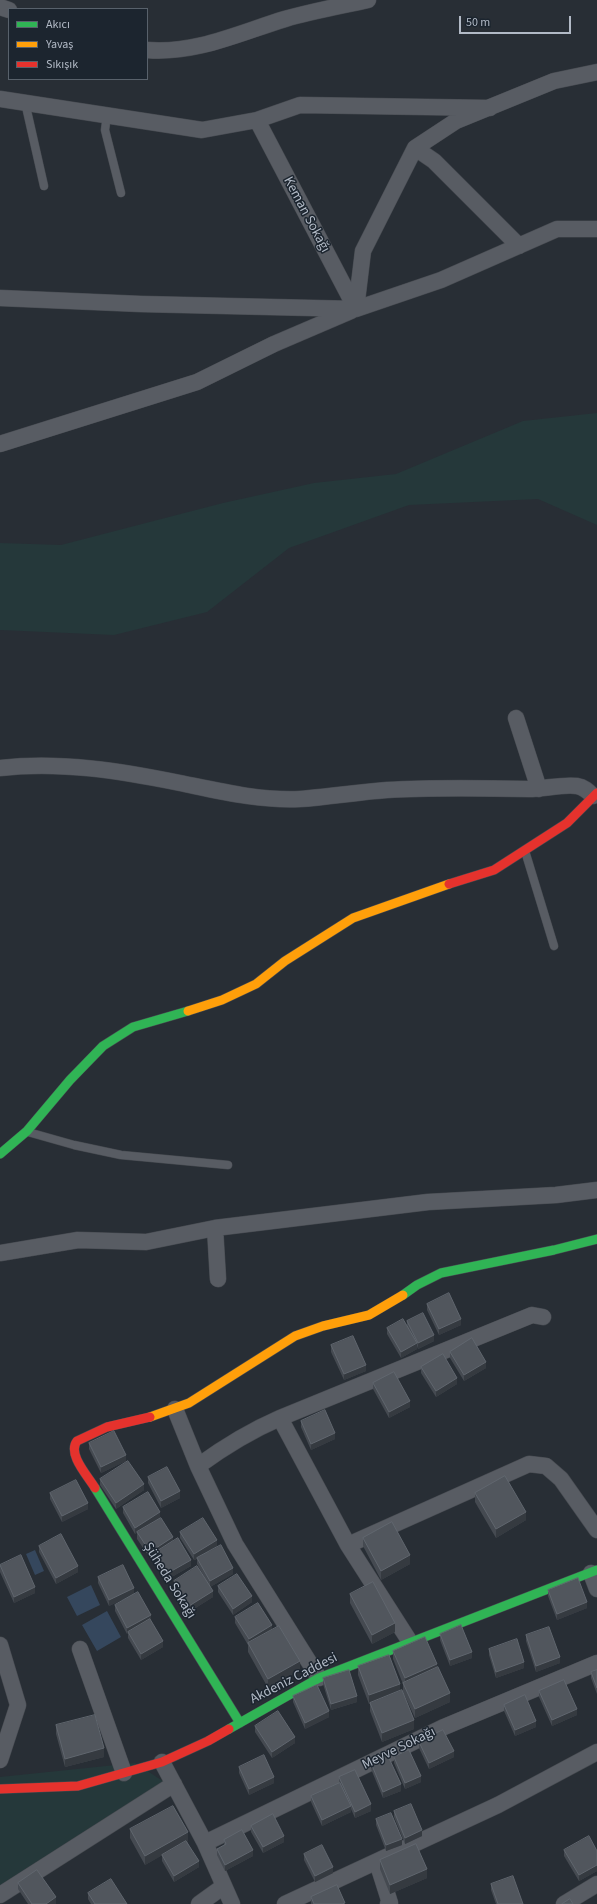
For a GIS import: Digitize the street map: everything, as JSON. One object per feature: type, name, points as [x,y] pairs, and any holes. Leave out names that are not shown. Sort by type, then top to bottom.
[{"type":"street","points":[[148,50],[184,50],[205,46],[288,19],[368,0]]},
{"type":"street","points":[[356,309],[363,251],[414,148],[456,121],[554,81],[597,72]]},
{"type":"street","points":[[0,99],[202,130],[257,120],[300,106],[490,108]]},
{"type":"street","name":"Keman Sokağı","points":[[257,120],[296,198],[356,309]]},
{"type":"street","points":[[414,148],[434,161],[518,246]]},
{"type":"street","points":[[0,444],[197,382],[274,344],[356,309],[441,280],[558,229],[597,229]]},
{"type":"street","points":[[0,298],[141,304],[356,309]]},
{"type":"street","points":[[516,718],[539,789]]},
{"type":"street","points":[[0,768],[41,766],[84,767],[125,772],[228,793],[279,799],[299,799],[423,788],[539,789],[577,786],[584,788],[595,795],[567,823],[494,870],[426,891],[353,918],[285,961],[256,984],[222,1000],[133,1027],[103,1046],[62,1090],[27,1131],[0,1154]]},
{"type":"street","points":[[0,1253],[78,1240],[146,1242],[215,1228],[428,1202],[556,1195],[597,1190]]},
{"type":"street","points":[[215,1228],[218,1279]]},
{"type":"street","points":[[319,1678],[235,1544],[198,1466],[175,1409],[215,1388],[295,1336],[323,1326],[369,1315],[391,1303],[417,1285],[441,1273],[554,1250],[597,1239]]},
{"type":"street","points":[[198,1466],[220,1450],[257,1428],[280,1418],[532,1315],[543,1317]]},
{"type":"street","name":"Şüheda Sokağı","points":[[175,1409],[107,1427],[80,1438],[74,1445],[74,1454],[240,1723]]},
{"type":"street","points":[[280,1418],[348,1545],[410,1642]]},
{"type":"street","points":[[348,1545],[529,1464],[546,1466],[561,1479],[597,1530]]},
{"type":"street","points":[[594,1572],[597,1589]]},
{"type":"street","name":"Akdeniz Caddesi","points":[[0,1790],[78,1786],[162,1762],[208,1741],[319,1678],[594,1572]]},
{"type":"street","points":[[0,1645],[18,1705],[0,1760]]},
{"type":"street","points":[[80,1649],[124,1773]]},
{"type":"street","name":"Meyve Sokağı","points":[[205,1843],[444,1727],[597,1663]]},
{"type":"street","points":[[285,1904],[498,1805],[597,1752]]},
{"type":"street","points":[[162,1762],[205,1843],[232,1904]]},
{"type":"street","points":[[0,1895],[174,1784]]},
{"type":"street","points":[[377,1862],[390,1903],[388,1904]]},
{"type":"street","points":[[564,1904],[597,1884]]},
{"type":"street","points":[[199,1904],[224,1886]]},
{"type":"lane","points":[[25,102],[44,186]]},
{"type":"lane","points":[[107,115],[105,130],[121,193]]},
{"type":"lane","points":[[525,850],[554,946]]},
{"type":"lane","points":[[27,1131],[74,1145],[121,1155],[228,1164]]},
{"type":"shaded area","points":[[597,413],[597,525],[538,499],[409,505],[289,548],[207,612],[114,635],[0,630],[0,543],[61,545],[223,503],[314,483],[396,474],[523,421]]},
{"type":"shaded area","points":[[135,1763],[169,1785],[0,1896],[0,1777]]},
{"type":"water","points":[[35,1550],[44,1571],[35,1575],[26,1554]]},
{"type":"water","points":[[91,1585],[100,1605],[77,1616],[67,1597]]},
{"type":"water","points":[[107,1611],[121,1637],[97,1651],[82,1625]]},
{"type":"building","points":[[449,1293],[461,1319],[439,1329],[427,1304]]},
{"type":"building","points":[[423,1313],[434,1335],[418,1343],[407,1321]]},
{"type":"building","points":[[403,1319],[417,1343],[401,1352],[387,1328]]},
{"type":"building","points":[[353,1336],[366,1365],[344,1374],[331,1345]]},
{"type":"building","points":[[472,1338],[486,1362],[464,1375],[450,1352]]},
{"type":"building","points":[[443,1354],[457,1378],[436,1391],[421,1367]]},
{"type":"building","points":[[394,1372],[410,1401],[389,1412],[373,1383]]},
{"type":"building","points":[[325,1410],[335,1433],[311,1444],[301,1421]]},
{"type":"building","points":[[114,1431],[126,1455],[101,1467],[89,1443]]},
{"type":"building","points":[[128,1461],[144,1484],[116,1503],[100,1479]]},
{"type":"building","points":[[167,1467],[180,1491],[161,1501],[148,1477]]},
{"type":"building","points":[[505,1476],[526,1512],[496,1529],[475,1493]]},
{"type":"building","points":[[76,1480],[88,1503],[62,1516],[50,1493]]},
{"type":"building","points":[[148,1492],[160,1512],[135,1528],[123,1507]]},
{"type":"building","points":[[161,1518],[173,1537],[150,1552],[137,1532]]},
{"type":"building","points":[[203,1518],[217,1540],[194,1554],[180,1532]]},
{"type":"building","points":[[392,1522],[410,1555],[381,1571],[363,1538]]},
{"type":"building","points":[[61,1534],[78,1566],[56,1578],[39,1546]]},
{"type":"building","points":[[178,1538],[191,1560],[168,1573],[156,1552]]},
{"type":"building","points":[[221,1545],[233,1568],[210,1581],[197,1558]]},
{"type":"building","points":[[21,1555],[35,1587],[14,1597],[0,1565]]},
{"type":"building","points":[[123,1565],[134,1588],[109,1600],[98,1577]]},
{"type":"building","points":[[197,1566],[213,1591],[189,1606],[174,1581]]},
{"type":"building","points":[[237,1574],[252,1596],[233,1609],[218,1586]]},
{"type":"building","points":[[578,1578],[587,1602],[557,1614],[548,1590]]},
{"type":"building","points":[[373,1582],[395,1623],[372,1635],[350,1594]]},
{"type":"building","points":[[138,1592],[151,1615],[127,1628],[115,1605]]},
{"type":"building","points":[[258,1603],[272,1625],[249,1639],[235,1617]]},
{"type":"building","points":[[150,1619],[163,1641],[141,1654],[128,1632]]},
{"type":"building","points":[[461,1625],[472,1652],[450,1660],[440,1634]]},
{"type":"building","points":[[279,1626],[300,1661],[268,1679],[248,1643]]},
{"type":"building","points":[[549,1627],[560,1657],[536,1666],[526,1635]]},
{"type":"building","points":[[425,1637],[437,1664],[405,1678],[393,1651]]},
{"type":"building","points":[[517,1639],[524,1662],[496,1672],[489,1649]]},
{"type":"building","points":[[389,1655],[400,1684],[369,1695],[358,1666]]},
{"type":"building","points":[[438,1667],[450,1693],[415,1709],[403,1683]]},
{"type":"building","points":[[349,1670],[357,1696],[331,1704],[323,1678]]},
{"type":"building","points":[[597,1670],[597,1688],[591,1672]]},
{"type":"building","points":[[564,1680],[577,1709],[552,1720],[539,1691]]},
{"type":"building","points":[[317,1685],[329,1711],[305,1723],[293,1696]]},
{"type":"building","points":[[402,1690],[414,1720],[382,1733],[370,1703]]},
{"type":"building","points":[[525,1695],[536,1721],[515,1730],[504,1705]]},
{"type":"building","points":[[278,1711],[295,1737],[272,1752],[255,1726]]},
{"type":"building","points":[[95,1715],[104,1748],[65,1759],[56,1725]]},
{"type":"building","points":[[443,1730],[454,1751],[429,1763],[419,1742]]},
{"type":"building","points":[[409,1750],[421,1776],[405,1783],[394,1757]]},
{"type":"building","points":[[264,1755],[274,1777],[249,1789],[239,1767]]},
{"type":"building","points":[[388,1756],[401,1784],[383,1792],[371,1763]]},
{"type":"building","points":[[355,1770],[371,1804],[355,1812],[339,1777]]},
{"type":"building","points":[[340,1783],[351,1806],[322,1820],[311,1796]]},
{"type":"building","points":[[411,1804],[422,1830],[405,1838],[394,1811]]},
{"type":"building","points":[[173,1806],[188,1832],[145,1856],[130,1829]]},
{"type":"building","points":[[391,1813],[402,1839],[386,1845],[376,1819]]},
{"type":"building","points":[[273,1814],[284,1836],[263,1847],[251,1826]]},
{"type":"building","points":[[242,1830],[253,1850],[225,1865],[217,1849],[226,1844],[224,1840]]},
{"type":"building","points":[[589,1836],[597,1851],[597,1865],[579,1875],[564,1850]]},
{"type":"building","points":[[186,1841],[199,1861],[174,1876],[162,1855]]},
{"type":"building","points":[[416,1844],[427,1869],[390,1885],[380,1860]]},
{"type":"building","points":[[322,1845],[333,1867],[315,1876],[304,1854]]},
{"type":"building","points":[[37,1870],[56,1897],[46,1904],[32,1904],[18,1883]]},
{"type":"building","points":[[513,1876],[523,1904],[498,1904],[491,1884]]},
{"type":"building","points":[[111,1879],[127,1904],[95,1904],[88,1893]]},
{"type":"building","points":[[337,1885],[345,1903],[314,1904],[311,1897]]},
{"type":"building","points":[[570,1899],[573,1904],[562,1904]]},
{"type":"traffic: fast","points":[[0,1154],[27,1131],[70,1080],[103,1046],[133,1027],[188,1011]]},
{"type":"traffic: fast","points":[[403,1295],[417,1285],[441,1273],[554,1250],[597,1239]]},
{"type":"traffic: fast","points":[[95,1488],[240,1723]]},
{"type":"traffic: fast","points":[[229,1729],[319,1678],[597,1570]]},
{"type":"traffic: slow","points":[[188,1011],[222,1000],[256,984],[285,961],[353,918],[449,884]]},
{"type":"traffic: slow","points":[[150,1417],[189,1403],[295,1336],[323,1326],[369,1315],[403,1295]]},
{"type":"traffic: jam","points":[[449,884],[494,870],[567,823],[597,793]]},
{"type":"traffic: jam","points":[[95,1488],[76,1458],[75,1446],[77,1441],[107,1427],[150,1417]]},
{"type":"traffic: jam","points":[[0,1789],[78,1786],[162,1762],[208,1741],[229,1729]]}]
